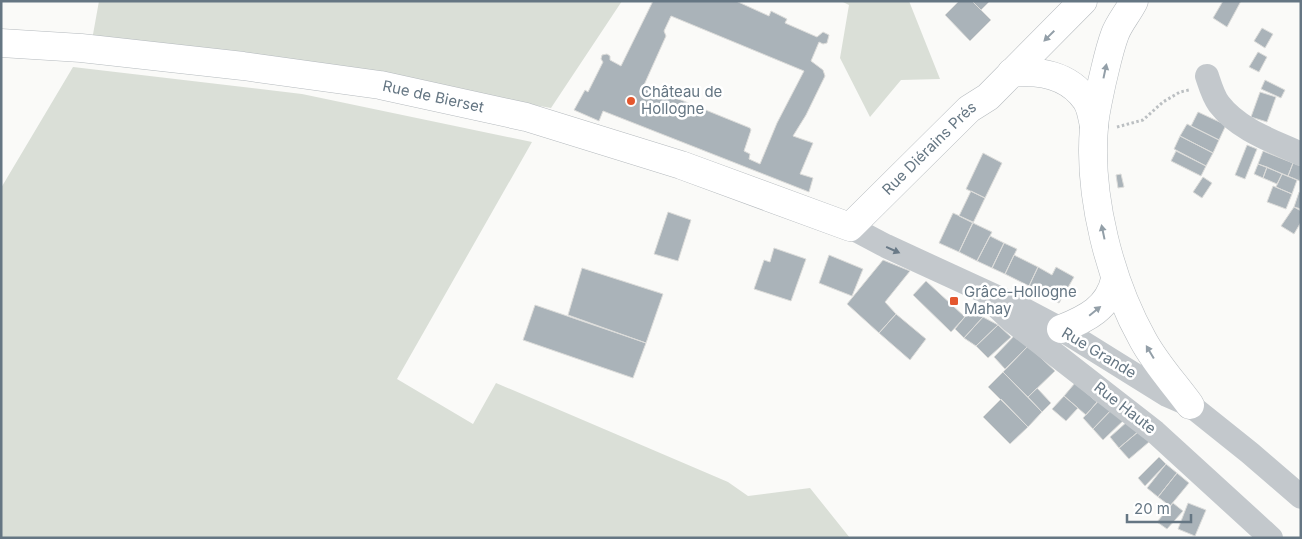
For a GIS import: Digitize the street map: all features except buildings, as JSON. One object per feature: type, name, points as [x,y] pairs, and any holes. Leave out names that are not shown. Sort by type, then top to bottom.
[{"type":"main road","name":"Rue Diérains Prés","points":[[850,227],[969,109],[988,97],[1083,1]]},
{"type":"main road","points":[[1094,128],[1110,50],[1116,32],[1134,1]]},
{"type":"main road","name":"Rue de Bierset","points":[[1,43],[81,48],[243,66],[380,86],[490,109],[526,117],[681,165],[850,227]]},
{"type":"main road","points":[[1011,73],[1023,72],[1046,75],[1064,80],[1072,85],[1086,101],[1091,112],[1094,128],[1096,188],[1103,230],[1115,279],[1143,340],[1158,365],[1190,405]]},
{"type":"main road","points":[[1061,329],[1081,321],[1098,310],[1113,289],[1115,279]]},
{"type":"street","points":[[1207,76],[1212,92],[1232,117],[1246,128],[1301,154]]},
{"type":"street","name":"Rue Grande","points":[[850,227],[1061,329],[1168,395],[1190,405],[1301,496]]},
{"type":"street","name":"Rue Haute","points":[[973,285],[1011,320],[1155,432],[1271,538]]},
{"type":"path","points":[[1094,128],[1112,129],[1143,120],[1158,105],[1180,92]]},
{"type":"shaded area","points":[[99,1],[622,1],[551,108],[432,87],[92,40]]},
{"type":"shaded area","points":[[841,1],[909,1],[940,79],[901,80],[870,117],[840,58],[849,5]]},
{"type":"shaded area","points":[[73,67],[302,94],[532,142],[397,379],[473,424],[496,383],[728,482],[748,496],[810,488],[850,538],[1,538],[1,188]]},
{"type":"place","name":"Château de Hollogne","points":[[631,101]]},
{"type":"place","name":"Grâce-Hollogne Mahay","points":[[954,301]]}]
